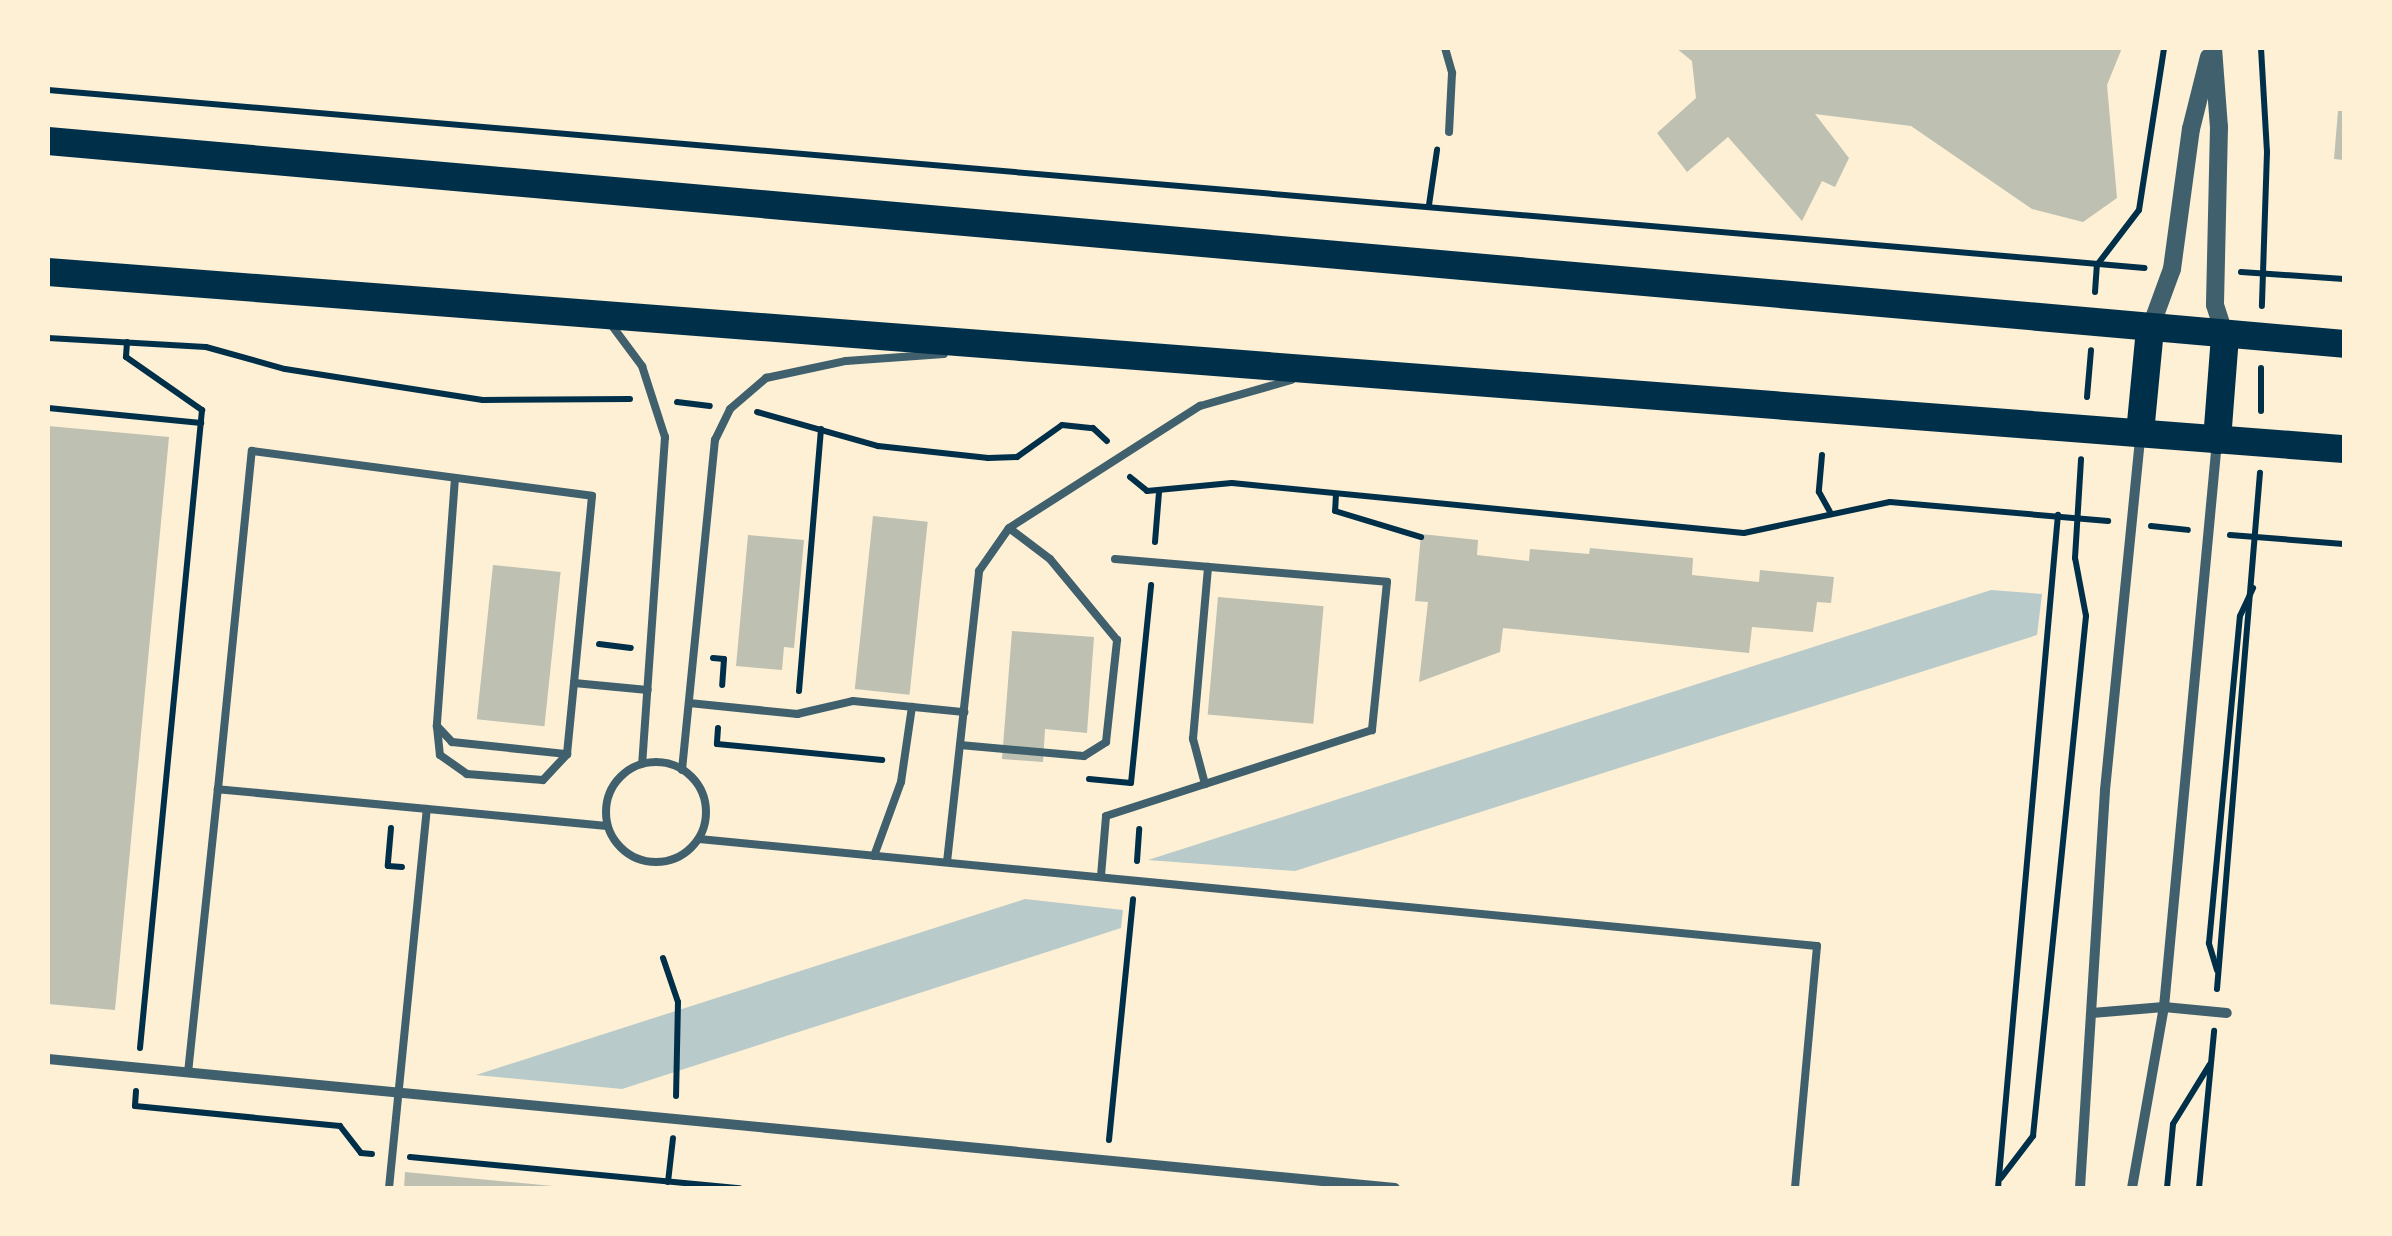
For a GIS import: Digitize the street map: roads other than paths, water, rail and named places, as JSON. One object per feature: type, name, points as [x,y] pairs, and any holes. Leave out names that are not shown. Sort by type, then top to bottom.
[{"type":"highway","points":[[48,140],[2344,344]]},
{"type":"highway","points":[[48,272],[2344,450]]},
{"type":"highway","points":[[2140,433],[2150,329]]},
{"type":"highway","points":[[2217,440],[2225,335]]},
{"type":"street","points":[[2150,329],[2172,270],[2191,129],[2212,48]]},
{"type":"street","points":[[2212,48],[2220,199],[2213,271],[2225,335]]},
{"type":"street","points":[[2080,1188],[2140,433]]},
{"type":"street","points":[[2132,1188],[2164,1007],[2217,440]]},
{"type":"street","points":[[2092,1013],[2164,1007],[2227,1013]]},
{"type":"street","points":[[48,1059],[1394,1188]]},
{"type":"lane","points":[[1445,48],[1452,73],[1449,132]]},
{"type":"lane","points":[[606,317],[642,366],[656,400],[666,474],[642,763]]},
{"type":"lane","points":[[682,770],[715,440],[730,408],[766,378],[846,361],[1013,348]]},
{"type":"lane","points":[[947,862],[979,571],[1010,528],[1200,406],[1319,371]]},
{"type":"lane","points":[[188,1072],[252,452],[454,478],[592,496],[567,754],[543,780],[467,774],[440,756],[436,726],[454,478]]},
{"type":"lane","points":[[960,746],[1084,756],[1106,742],[1117,640],[1050,559],[1010,528]]},
{"type":"lane","points":[[1101,876],[1106,816],[1372,730],[1387,582],[1115,559]]},
{"type":"lane","points":[[1205,784],[1193,738],[1208,567]]},
{"type":"lane","points":[[574,682],[648,690]]},
{"type":"lane","points":[[689,703],[797,714],[853,701],[964,712]]},
{"type":"lane","points":[[874,856],[901,782],[912,707]]},
{"type":"lane","points":[[436,726],[452,742],[567,754]]},
{"type":"lane","points":[[642,763],[682,770],[701,789],[706,805],[699,839],[672,860],[654,863],[624,852],[607,826],[605,810],[616,781],[642,763]]},
{"type":"lane","points":[[218,788],[607,826]]},
{"type":"lane","points":[[388,1188],[427,809]]},
{"type":"lane","points":[[699,839],[1817,946],[1795,1188]]}]
